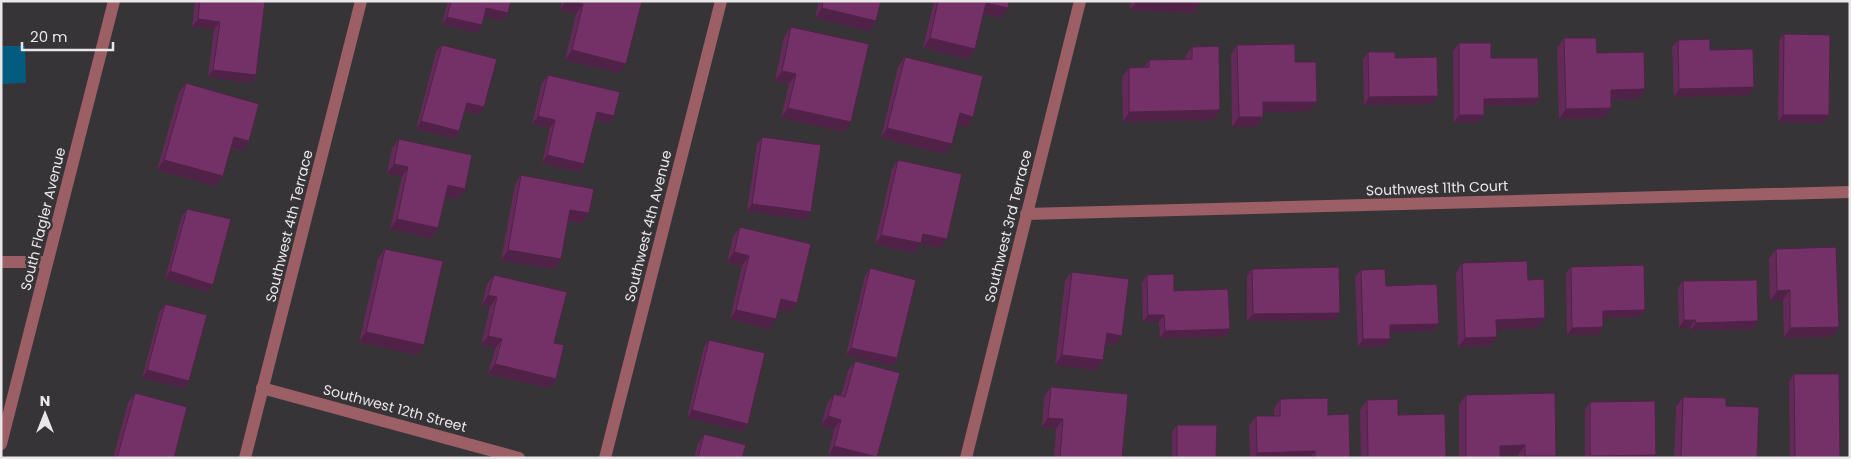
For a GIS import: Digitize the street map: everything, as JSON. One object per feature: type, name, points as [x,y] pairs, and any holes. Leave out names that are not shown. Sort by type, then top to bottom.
[{"type":"street","name":"South Flagler Avenue","points":[[1,444],[114,1]]},
{"type":"street","name":"Southwest 4th Terrace","points":[[245,458],[362,1]]},
{"type":"street","name":"Southwest 4th Avenue","points":[[605,458],[720,1]]},
{"type":"street","name":"Southwest 3rd Terrace","points":[[966,458],[1080,1]]},
{"type":"street","name":"Southwest 11th Court","points":[[1026,214],[1850,192]]},
{"type":"street","points":[[1,262],[48,262]]},
{"type":"street","name":"Southwest 12th Street","points":[[262,388],[519,458]]},
{"type":"water","points":[[1,46],[25,46],[26,83],[1,84]]},
{"type":"building","points":[[200,1],[265,1],[256,75],[213,70],[220,22],[198,19]]},
{"type":"building","points":[[451,1],[511,1],[508,13],[486,8],[482,25],[447,17]]},
{"type":"building","points":[[571,1],[642,1],[626,64],[572,50],[583,4]]},
{"type":"building","points":[[823,1],[881,1],[876,21],[822,8]]},
{"type":"building","points":[[938,1],[1009,1],[1008,8],[986,3],[975,49],[930,38]]},
{"type":"building","points":[[1162,1],[1200,1],[1200,3]]},
{"type":"building","points":[[791,27],[869,44],[851,122],[788,108],[796,74],[782,71]]},
{"type":"building","points":[[1784,34],[1830,35],[1829,115],[1783,115]]},
{"type":"building","points":[[1564,38],[1596,38],[1597,53],[1644,52],[1645,89],[1611,90],[1611,108],[1566,109]]},
{"type":"building","points":[[1710,39],[1710,50],[1753,49],[1754,87],[1679,89],[1678,40]]},
{"type":"building","points":[[1459,43],[1491,43],[1491,58],[1538,58],[1539,98],[1484,99],[1484,115],[1459,115]]},
{"type":"building","points":[[1295,44],[1295,62],[1316,62],[1317,102],[1263,102],[1263,117],[1239,117],[1237,45]]},
{"type":"building","points":[[442,45],[497,59],[484,107],[467,103],[459,131],[421,121]]},
{"type":"building","points":[[1219,46],[1220,110],[1129,112],[1129,68],[1149,67],[1149,60],[1192,59],[1192,47]]},
{"type":"building","points":[[1368,52],[1395,52],[1395,58],[1437,57],[1438,96],[1369,97]]},
{"type":"building","points":[[905,57],[983,76],[973,117],[960,113],[952,144],[887,128]]},
{"type":"building","points":[[548,75],[620,92],[614,116],[597,112],[584,164],[547,155],[555,120],[538,116]]},
{"type":"building","points":[[186,83],[259,104],[249,141],[234,137],[223,176],[164,160]]},
{"type":"building","points":[[762,137],[821,145],[811,212],[752,204]]},
{"type":"building","points":[[399,139],[472,155],[465,189],[448,185],[438,228],[397,219],[408,167],[394,164]]},
{"type":"building","points":[[898,160],[962,174],[947,239],[923,234],[921,243],[881,235]]},
{"type":"building","points":[[521,175],[594,189],[589,213],[570,210],[561,259],[508,250]]},
{"type":"building","points":[[187,209],[231,219],[213,285],[170,271]]},
{"type":"building","points":[[740,227],[811,244],[797,303],[781,299],[776,319],[736,310],[749,256],[734,252]]},
{"type":"building","points":[[1836,247],[1839,327],[1790,328],[1790,290],[1777,291],[1776,249]]},
{"type":"building","points":[[385,249],[443,261],[424,345],[366,332]]},
{"type":"building","points":[[1527,261],[1528,280],[1544,279],[1545,318],[1496,320],[1497,337],[1465,338],[1462,263]]},
{"type":"building","points":[[1644,265],[1645,310],[1603,311],[1603,327],[1572,328],[1571,267]]},
{"type":"building","points":[[1339,267],[1340,313],[1253,314],[1252,269]]},
{"type":"building","points":[[870,268],[916,280],[897,358],[851,348]]},
{"type":"building","points":[[1385,269],[1386,286],[1437,284],[1439,324],[1390,325],[1390,339],[1363,339],[1361,270]]},
{"type":"building","points":[[1072,272],[1129,279],[1122,336],[1107,333],[1103,360],[1062,355]]},
{"type":"building","points":[[1174,274],[1174,291],[1228,289],[1230,329],[1165,331],[1164,315],[1148,315],[1147,275]]},
{"type":"building","points":[[494,275],[567,292],[554,343],[564,345],[556,379],[495,364],[502,339],[488,336],[497,297],[488,295]]},
{"type":"building","points":[[1757,280],[1758,321],[1696,323],[1695,320],[1684,320],[1683,281]]},
{"type":"building","points":[[165,304],[207,315],[189,381],[147,370]]},
{"type":"building","points":[[709,340],[765,353],[748,424],[692,410]]},
{"type":"building","points":[[855,361],[900,373],[877,457],[834,446],[841,420],[828,416],[834,394],[845,397]]},
{"type":"building","points":[[1794,374],[1839,374],[1840,458],[1795,458]]},
{"type":"building","points":[[1051,387],[1128,394],[1122,458],[1060,458],[1063,419],[1048,418]]},
{"type":"building","points":[[135,393],[187,407],[174,458],[117,458]]},
{"type":"building","points":[[1555,393],[1556,456],[1525,456],[1525,445],[1500,446],[1500,458],[1466,458],[1466,395]]},
{"type":"building","points":[[1683,397],[1726,398],[1726,406],[1759,407],[1757,458],[1681,457]]},
{"type":"building","points":[[1328,398],[1328,415],[1349,414],[1350,458],[1315,458],[1315,451],[1257,453],[1256,416],[1280,416],[1280,399]]},
{"type":"building","points":[[1398,399],[1398,415],[1445,414],[1446,458],[1368,458],[1367,400]]},
{"type":"building","points":[[1655,401],[1656,455],[1590,456],[1590,402]]},
{"type":"building","points":[[1177,425],[1217,425],[1216,458],[1177,458]]},
{"type":"building","points":[[704,434],[746,445],[742,458],[698,458]]}]
